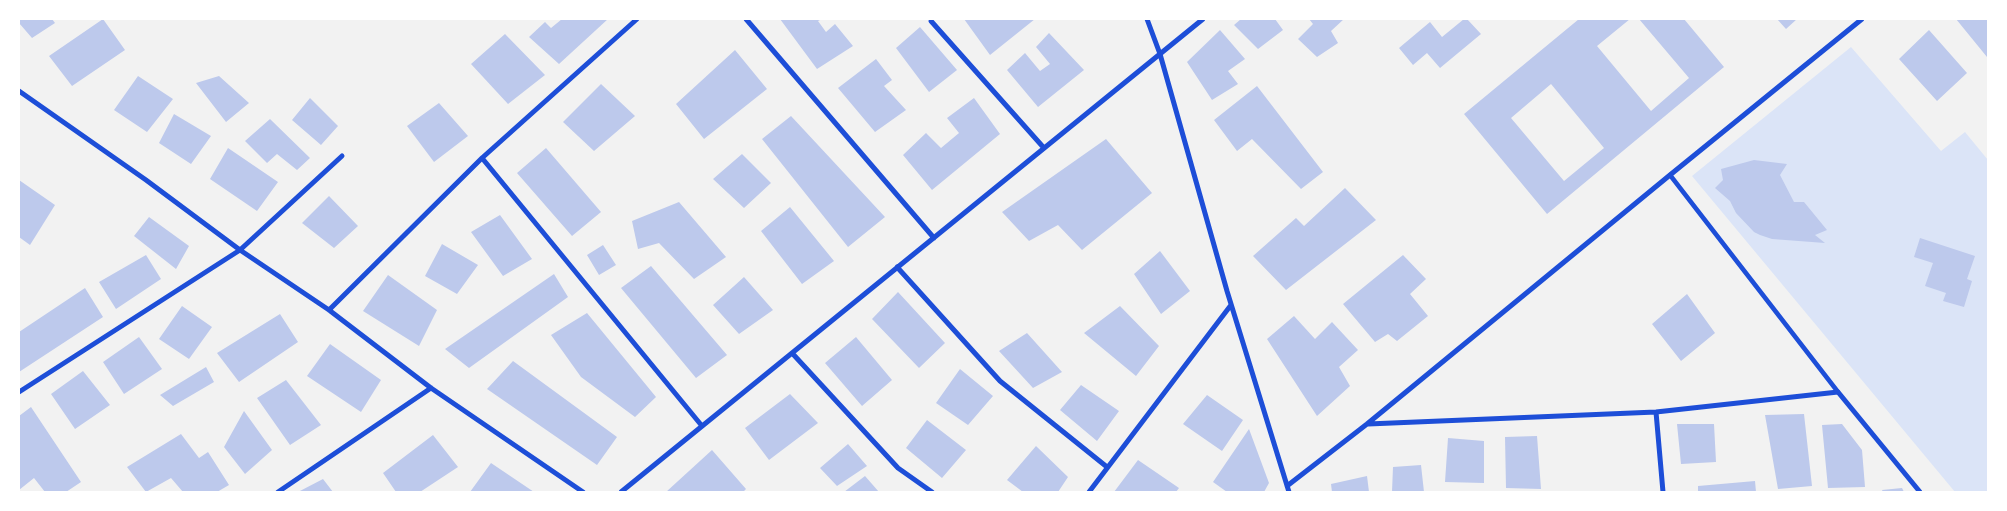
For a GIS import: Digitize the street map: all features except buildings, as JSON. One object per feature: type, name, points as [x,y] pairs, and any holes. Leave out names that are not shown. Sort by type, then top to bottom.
[{"type":"street","points":[[329,310],[482,158],[637,19]]},
{"type":"street","points":[[746,19],[934,238]]},
{"type":"street","points":[[1147,19],[1160,54],[1231,305],[1289,492]]},
{"type":"street","points":[[621,492],[1203,19]]},
{"type":"street","points":[[1287,486],[1367,424],[1862,19]]},
{"type":"street","points":[[931,22],[1044,148]]},
{"type":"street","points":[[19,91],[146,180],[240,250],[329,310],[431,388],[583,492]]},
{"type":"street","points":[[19,392],[240,250],[342,156]]},
{"type":"street","points":[[482,158],[702,426]]},
{"type":"street","points":[[1670,175],[1838,392],[1920,492]]},
{"type":"street","points":[[897,268],[1000,381],[1107,468]]},
{"type":"street","points":[[1089,492],[1231,305]]},
{"type":"street","points":[[792,353],[898,468],[932,492]]},
{"type":"street","points":[[278,492],[431,388]]},
{"type":"street","points":[[1367,424],[1656,412],[1838,392]]},
{"type":"street","points":[[1656,412],[1663,492]]},
{"type":"shaded area","points":[[1851,47],[1941,151],[1965,132],[1988,160],[1988,492],[1955,492],[1692,176]]}]
